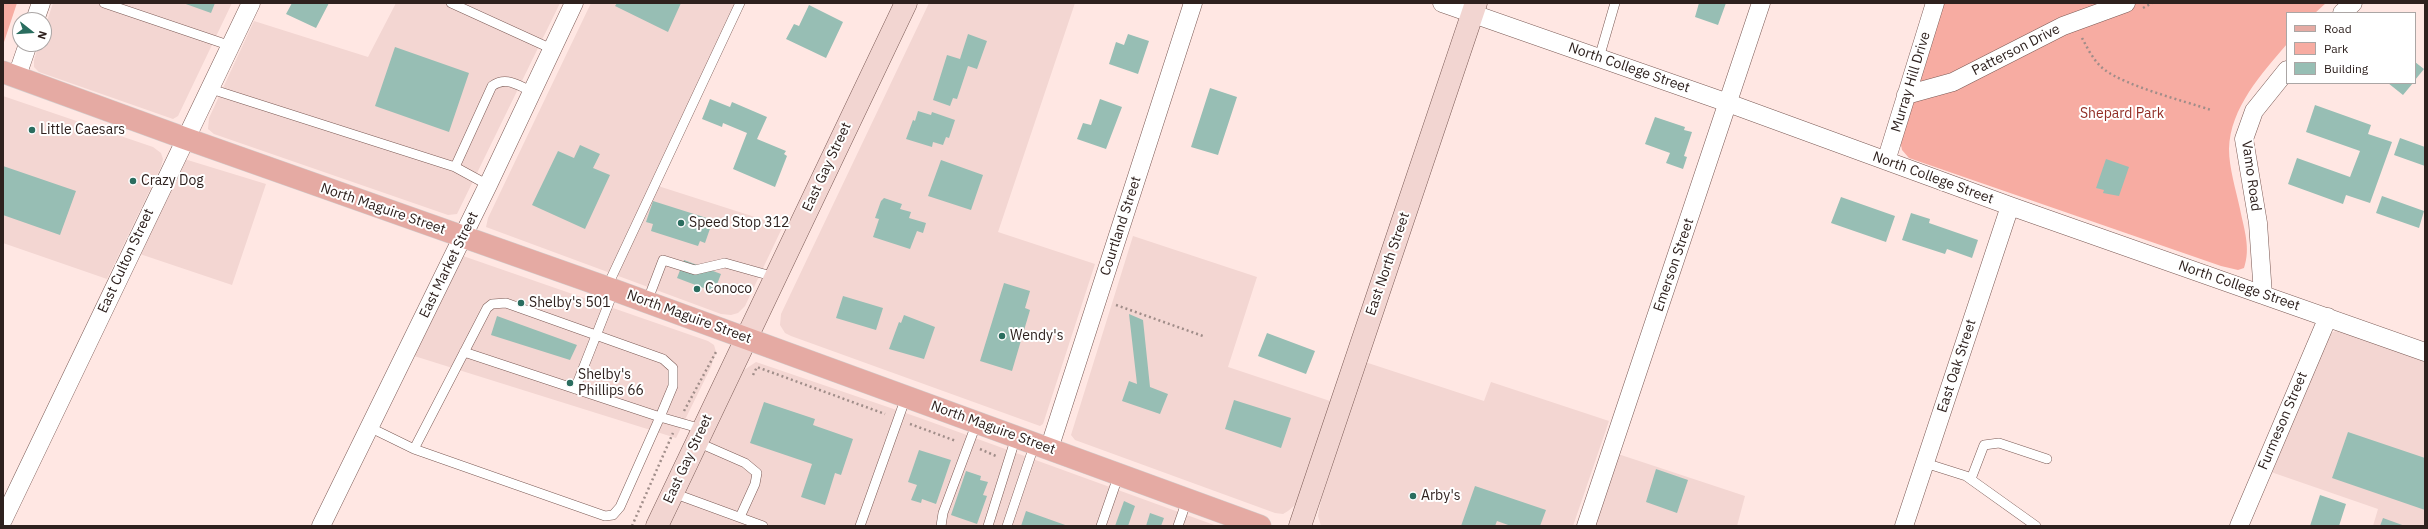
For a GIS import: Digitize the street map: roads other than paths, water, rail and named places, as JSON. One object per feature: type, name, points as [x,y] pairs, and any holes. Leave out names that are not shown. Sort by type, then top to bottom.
[{"type":"main road","name":"East Gay Street","points":[[657,526],[745,338],[906,3]]},
{"type":"main road","name":"East North Street","points":[[1300,526],[1475,8]]},
{"type":"main road","name":"North Maguire Street","points":[[10,74],[184,138],[647,302],[1260,526]]},
{"type":"street","name":"East Culton Street","points":[[3,520],[184,138],[211,89],[251,3]]},
{"type":"street","name":"East Market Street","points":[[321,526],[488,185],[531,91],[574,3]]},
{"type":"street","name":"Courtland Street","points":[[1034,443],[1193,3]]},
{"type":"street","name":"North College Street","points":[[1442,3],[1475,8],[1599,58],[1728,103],[2010,206],[2263,295],[2424,349]]},
{"type":"street","name":"Emerson Street","points":[[1586,526],[1761,3]]},
{"type":"street","name":"Murray Hill Drive","points":[[1886,161],[1935,3]]},
{"type":"street","name":"Patterson Drive","points":[[1906,95],[1953,82],[2064,26],[2126,3]]},
{"type":"street","points":[[2343,12],[2353,3]]},
{"type":"street","points":[[10,74],[23,52]]},
{"type":"street","name":"Vamo Road","points":[[2263,295],[2258,223],[2244,139],[2254,110],[2286,71]]},
{"type":"street","name":"East Oak Street","points":[[1904,526],[2010,206]]},
{"type":"street","name":"Furmeson Street","points":[[2239,526],[2328,317]]},
{"type":"lane","points":[[104,3],[231,46]]},
{"type":"lane","points":[[451,3],[552,49]]},
{"type":"lane","points":[[575,389],[596,335],[611,289],[740,3]]},
{"type":"lane","points":[[1599,58],[1615,3]]},
{"type":"lane","points":[[455,167],[492,86],[500,80],[507,81],[531,91]]},
{"type":"lane","points":[[211,89],[455,167],[488,185]]},
{"type":"lane","points":[[647,302],[663,260],[695,270],[725,263],[775,277]]},
{"type":"lane","points":[[369,427],[414,449],[605,516],[613,515],[620,507],[673,386],[675,377],[673,368],[663,359],[596,335],[506,304],[492,304],[487,308],[414,449]]},
{"type":"lane","points":[[464,352],[678,423],[745,463],[757,473],[740,518]]},
{"type":"lane","points":[[860,526],[906,397]]},
{"type":"lane","points":[[941,526],[943,513],[977,422]]},
{"type":"lane","points":[[988,526],[1034,443]]},
{"type":"lane","points":[[1007,526],[1034,443]]},
{"type":"lane","points":[[1971,479],[1984,445],[1998,443],[2047,459]]},
{"type":"lane","points":[[1925,463],[1971,479],[2036,526]]},
{"type":"lane","points":[[1101,526],[1119,474]]},
{"type":"lane","points":[[673,493],[763,526]]},
{"type":"lane","points":[[1178,526],[1187,500]]},
{"type":"place","name":"Little Caesars","points":[[32,130]]},
{"type":"place","name":"Crazy Dog","points":[[133,181]]},
{"type":"place","name":"Speed Stop 312","points":[[681,223]]},
{"type":"place","name":"Conoco","points":[[697,289]]},
{"type":"place","name":"Shelby's 501","points":[[521,303]]},
{"type":"place","name":"Wendy's","points":[[1002,336]]},
{"type":"place","name":"Shelby's Phillips 66","points":[[570,383]]},
{"type":"place","name":"Arby's","points":[[1413,496]]},
{"type":"park label","name":"Shepard Park","points":[[2122,114]]}]
